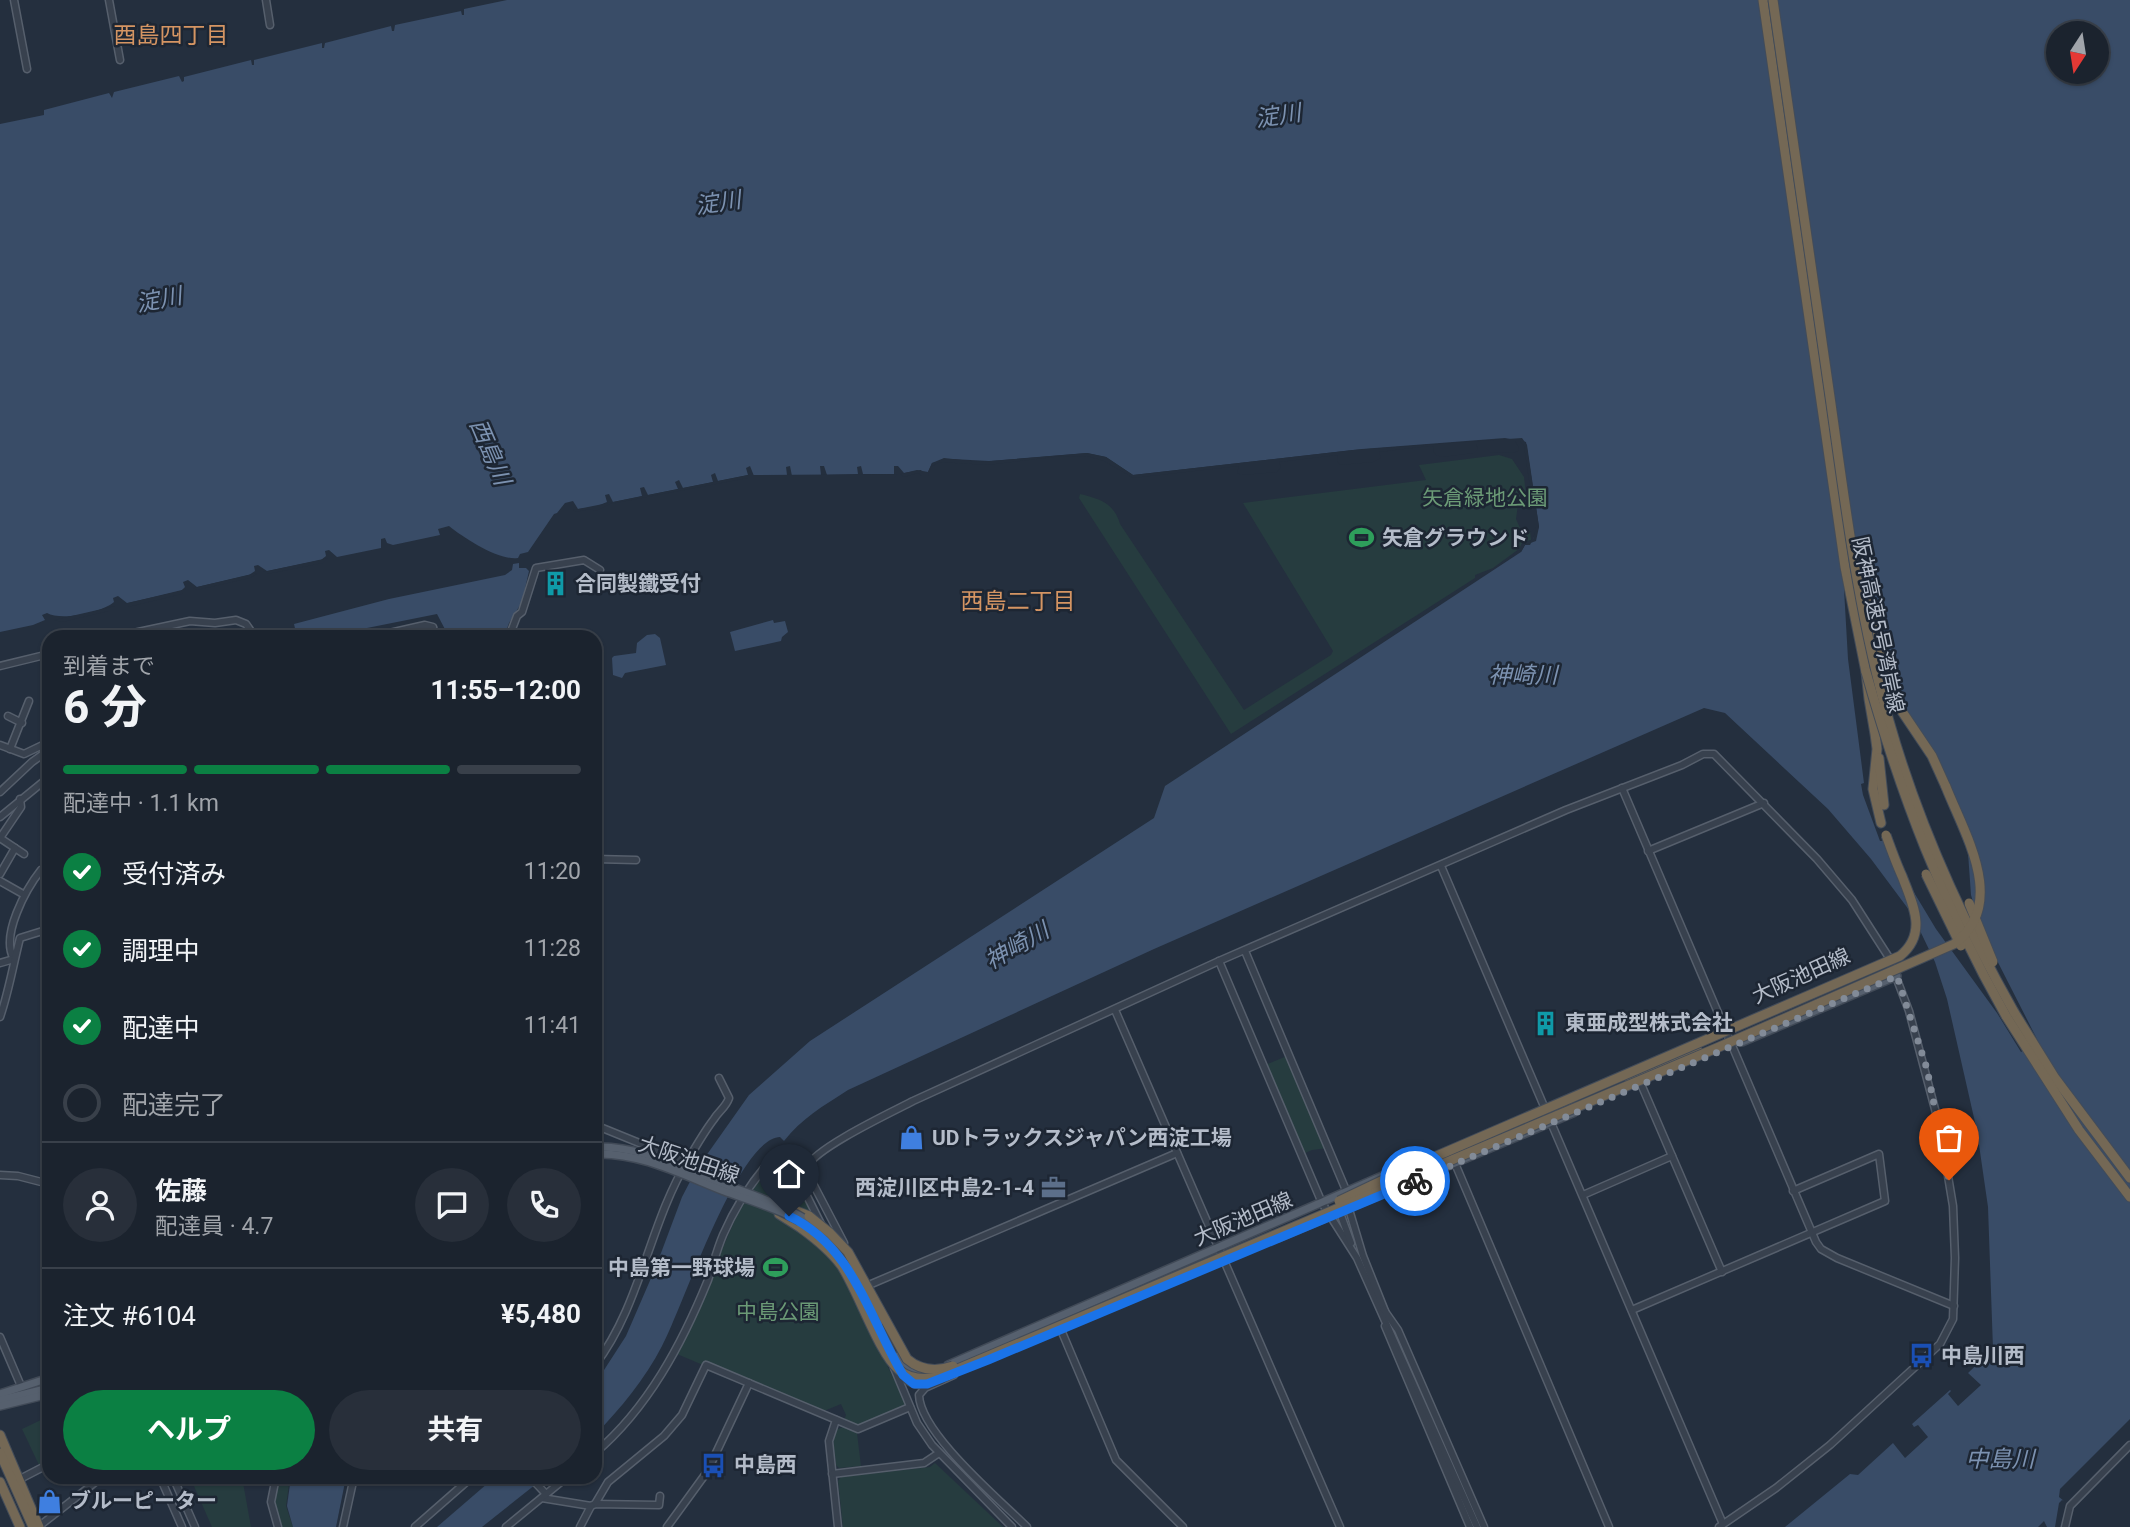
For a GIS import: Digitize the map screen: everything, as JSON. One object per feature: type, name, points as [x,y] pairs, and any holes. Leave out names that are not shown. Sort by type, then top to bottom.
[{"type":"highway","name":"阪神高速5号湾岸線","points":[[1763,0],[1845,567],[1866,672],[1884,736],[1912,818],[1950,909],[1992,990],[2053,1092],[2130,1197]]},
{"type":"highway","name":"阪神高速5号湾岸線","points":[[1773,0],[1852,549],[1874,665],[1905,774],[1959,907],[2014,1012],[2055,1078],[2130,1178]]},
{"type":"highway","points":[[1852,549],[1901,726]]},
{"type":"highway","points":[[1866,672],[1884,805]]},
{"type":"highway","points":[[760,1201],[812,1235],[836,1259],[894,1366],[913,1377],[934,1378],[1947,948],[1966,934],[1978,913],[1981,899],[1980,877],[1932,756],[1899,707],[1889,686]]},
{"type":"highway","points":[[1877,749],[1873,789],[1881,823]]},
{"type":"highway","points":[[1357,1186],[1381,1184],[1396,1179],[1879,967],[1906,951],[1915,936],[1917,917],[1886,835]]},
{"type":"highway","points":[[1926,874],[1961,946],[1992,990]]},
{"type":"highway","points":[[1969,903],[2014,1012]]},
{"type":"highway","points":[[760,1201],[803,1212],[831,1233],[859,1268],[907,1359],[924,1368],[941,1370],[1324,1208],[1402,1171],[1716,1043],[1769,1025]]},
{"type":"highway","points":[[1548,1114],[1586,1096]]},
{"type":"highway","points":[[0,1435],[39,1527]]},
{"type":"highway","points":[[0,1452],[33,1527]]},
{"type":"highway","points":[[0,1467],[26,1527]]},
{"type":"highway","points":[[1,1487],[20,1527]]},
{"type":"main road","name":"大阪池田線","points":[[878,1322],[903,1375],[914,1384],[930,1383],[1455,1164],[1548,1114],[1724,1029],[1888,956]]},
{"type":"main road","name":"大阪池田線","points":[[602,1147],[638,1152],[760,1201],[804,1223],[827,1242],[847,1266],[904,1366],[919,1374],[932,1372],[1448,1147],[1641,1084],[1897,976]]},
{"type":"main road","name":"大阪池田線","points":[[602,1155],[641,1160],[760,1201]]},
{"type":"main road","points":[[0,1394],[42,1382]]},
{"type":"main road","points":[[0,1394],[42,1382]]},
{"type":"main road","points":[[0,1400],[42,1390]]},
{"type":"main road","points":[[0,1406],[42,1396]]},
{"type":"street","points":[[14,0],[27,69]]},
{"type":"street","points":[[109,0],[120,60]]},
{"type":"street","points":[[266,0],[270,25]]},
{"type":"street","points":[[512,630],[522,611],[536,568],[584,560],[600,570]]},
{"type":"street","points":[[148,630],[190,621],[215,623],[236,620],[246,624],[250,630]]},
{"type":"street","points":[[403,630],[425,625],[433,627],[434,630]]},
{"type":"street","points":[[0,666],[42,656]]},
{"type":"street","points":[[5,747],[22,723],[29,701]]},
{"type":"street","points":[[8,716],[22,723]]},
{"type":"street","points":[[5,747],[24,754],[42,745]]},
{"type":"street","points":[[5,747],[17,757],[32,762]]},
{"type":"street","points":[[919,1374],[909,1367],[856,1259],[838,1235],[809,1176],[807,1167],[811,1159],[913,1101],[1219,961],[1622,788],[1711,753],[1718,756],[1764,803],[1852,900],[1888,956],[1897,976],[1927,1069],[1953,1206],[1954,1306],[1952,1324],[1940,1344],[1830,1444],[1776,1488],[1721,1526],[1632,1310],[1441,866]]},
{"type":"street","points":[[0,792],[42,755]]},
{"type":"street","points":[[0,817],[42,782]]},
{"type":"street","points":[[1622,788],[1816,1242],[1829,1254],[1954,1306]]},
{"type":"street","points":[[20,799],[21,807],[0,838],[24,854]]},
{"type":"street","points":[[1648,851],[1764,803]]},
{"type":"street","points":[[0,874],[15,848]]},
{"type":"street","points":[[602,859],[636,860]]},
{"type":"street","points":[[14,959],[10,954],[9,927],[23,894],[41,870]]},
{"type":"street","points":[[0,881],[23,894]]},
{"type":"street","points":[[0,1017],[12,981],[20,938],[42,931]]},
{"type":"street","points":[[1245,951],[1348,1191],[1348,1210],[1382,1310],[1387,1333],[1470,1527]]},
{"type":"street","points":[[0,962],[14,959]]},
{"type":"street","points":[[1219,961],[1322,1203],[1357,1258]]},
{"type":"street","points":[[1115,1010],[1340,1527]]},
{"type":"street","points":[[602,1354],[646,1262],[668,1197],[686,1162],[715,1117],[727,1105],[729,1098],[719,1078]]},
{"type":"street","points":[[1641,1084],[1722,1272]]},
{"type":"street","points":[[602,1128],[686,1162]]},
{"type":"street","points":[[1448,1147],[1609,1527]]},
{"type":"street","points":[[602,1445],[644,1399],[674,1354],[736,1209],[761,1172],[774,1156],[780,1153],[788,1157],[887,1352],[923,1433],[939,1453],[1012,1527]]},
{"type":"street","points":[[869,1285],[1177,1153]]},
{"type":"street","points":[[1632,1310],[1885,1201],[1879,1154],[1793,1191]]},
{"type":"street","points":[[1583,1195],[1672,1156]]},
{"type":"street","points":[[0,1175],[42,1182]]},
{"type":"street","points":[[1348,1191],[1340,1201],[1340,1213],[1357,1258],[1477,1527]]},
{"type":"street","points":[[1382,1310],[1398,1329],[1484,1527]]},
{"type":"street","points":[[1056,1318],[1116,1460],[1183,1527]]},
{"type":"street","points":[[0,1337],[21,1386]]},
{"type":"street","points":[[988,1360],[923,1389],[919,1401],[932,1428],[948,1448],[1027,1527]]},
{"type":"street","points":[[580,1527],[608,1482],[664,1436],[682,1415],[706,1365],[861,1430],[910,1407]]},
{"type":"street","points":[[667,1527],[707,1472],[749,1382]]},
{"type":"street","points":[[836,1420],[829,1438],[838,1527]]},
{"type":"street","points":[[2064,1527],[2070,1506],[2130,1445]]},
{"type":"street","points":[[832,1474],[924,1463],[939,1453]]},
{"type":"street","points":[[20,1479],[42,1468]]},
{"type":"street","points":[[39,1527],[95,1484]]},
{"type":"street","points":[[163,1484],[182,1527]]},
{"type":"street","points":[[176,1484],[195,1527]]},
{"type":"street","points":[[275,1484],[271,1502],[278,1527]]},
{"type":"street","points":[[343,1527],[352,1484]]},
{"type":"street","points":[[415,1527],[464,1484]]},
{"type":"street","points":[[536,1484],[544,1494],[593,1505],[659,1505],[660,1496]]},
{"type":"street","points":[[506,1527],[558,1484]]},
{"type":"green space","name":"矢倉緑地公園","points":[[1499,455],[1512,459],[1524,477],[1531,540],[1493,568],[1475,575],[1475,578],[1231,734],[1079,498],[1080,494],[1094,498],[1114,511],[1244,710],[1331,655],[1333,651],[1243,503],[1426,480],[1419,465]]},
{"type":"green space","points":[[1287,1056],[1327,1148],[1303,1154],[1265,1065]]},
{"type":"green space","name":"中島公園","points":[[778,1156],[786,1158],[906,1404],[859,1427],[844,1421],[846,1415],[841,1404],[824,1411],[705,1362],[703,1365],[677,1354],[737,1215]]},
{"type":"green space","points":[[42,1419],[42,1464],[39,1465],[22,1429]]},
{"type":"green space","points":[[844,1427],[857,1433],[861,1466],[839,1468],[836,1465],[833,1440],[837,1429]]},
{"type":"green space","points":[[935,1463],[1003,1527],[843,1527],[838,1481],[841,1477],[930,1467]]},
{"type":"green space","points":[[193,1484],[243,1484],[251,1527],[212,1527]]},
{"type":"green space","points":[[277,1484],[289,1484],[286,1506],[293,1527],[281,1527],[273,1502]]},
{"type":"water","points":[[507,0],[2130,0],[2130,1419],[2060,1489],[2059,1497],[2064,1501],[2059,1503],[2055,1527],[2047,1527],[2044,1521],[2038,1527],[1785,1527],[1850,1474],[1858,1475],[1893,1443],[1905,1458],[1928,1437],[1918,1425],[1914,1427],[1912,1424],[1950,1390],[1948,1394],[1958,1406],[1981,1385],[1968,1373],[1993,1349],[1988,1207],[1977,1131],[1947,999],[1935,962],[1912,914],[1871,859],[1828,809],[1725,713],[1704,708],[1154,949],[848,1090],[821,1107],[784,1141],[780,1137],[764,1145],[747,1165],[713,1228],[662,1346],[632,1393],[602,1427],[602,1373],[626,1336],[682,1197],[696,1170],[749,1095],[810,1041],[1154,818],[1165,786],[1521,552],[1525,545],[1530,545],[1539,527],[1526,442],[1505,438],[1362,449],[1133,475],[1106,457],[1087,453],[989,461],[952,459],[932,463],[928,472],[923,473],[921,470],[904,473],[898,466],[894,466],[894,474],[863,474],[861,466],[857,467],[858,474],[827,475],[824,466],[820,466],[821,475],[792,476],[790,466],[786,467],[787,475],[754,476],[750,466],[746,468],[748,475],[718,481],[715,473],[711,475],[713,482],[683,488],[679,480],[675,482],[678,489],[648,495],[644,487],[640,488],[642,496],[613,502],[609,494],[605,495],[607,502],[595,507],[578,509],[573,501],[565,503],[554,514],[528,552],[520,554],[518,558],[492,553],[449,526],[438,529],[440,535],[393,545],[387,543],[385,538],[381,539],[381,548],[337,557],[329,550],[325,551],[326,556],[321,560],[267,571],[258,565],[254,566],[255,571],[249,575],[197,587],[188,580],[183,582],[185,587],[181,591],[127,603],[118,596],[113,598],[114,602],[108,606],[91,612],[71,616],[47,613],[42,615],[45,620],[33,625],[0,632],[0,124],[44,115],[44,110],[109,93],[112,98],[114,92],[179,76],[182,82],[184,77],[251,60],[254,65],[254,60],[322,43],[324,48],[325,43],[391,26],[394,31],[395,25],[461,11],[462,15],[464,9]]},
{"type":"water","points":[[519,563],[519,568],[529,571],[522,602],[506,630],[445,630],[437,614],[357,630],[295,630],[294,624],[389,599],[505,575],[512,570],[513,564]]},
{"type":"water","points":[[773,620],[774,623],[785,621],[788,632],[781,641],[735,651],[730,632]]},
{"type":"water","points":[[655,634],[660,638],[666,665],[625,673],[622,678],[613,675],[614,656],[636,653],[637,643],[647,635]]},
{"type":"water","points":[[290,1484],[345,1484],[336,1527],[293,1527],[287,1506]]},
{"type":"water","points":[[487,1484],[536,1484],[482,1527],[437,1527]]},
{"type":"pier","points":[[1522,438],[1527,445],[1539,527],[1536,541],[1525,545],[1521,552],[1519,549],[1522,543],[1533,539],[1536,527],[1525,532],[1516,519],[1519,497],[1523,493],[1531,494],[1524,446],[1520,441],[1515,441],[1519,448],[1513,453],[1490,452],[1486,444],[1476,444],[1478,449],[1474,453],[1442,457],[1436,455],[1434,447],[1429,446],[1379,452],[1381,458],[1373,462],[1340,465],[1337,461],[1338,455],[1279,462],[1281,467],[1277,472],[1242,475],[1237,473],[1239,466],[1133,478],[1104,461],[1087,456],[988,465],[939,462],[931,467],[928,476],[918,473],[904,477],[900,474],[917,470],[928,472],[932,463],[944,458],[980,462],[1087,453],[1106,457],[1133,475],[1353,450]]},
{"type":"pier","points":[[898,474],[894,478],[748,478],[610,504],[596,511],[573,510],[748,475]]},
{"type":"pier","points":[[328,558],[323,563],[267,574],[263,572]]},
{"type":"pier","points":[[258,573],[250,578],[197,590],[193,588]]},
{"type":"pier","points":[[1867,584],[1894,689],[1942,785],[1968,853],[1971,895],[1981,929],[2038,1041],[2021,1052],[1997,1013],[1936,929],[1883,841],[1880,841],[1863,795],[1861,784],[1864,783],[1848,659],[1844,589]]},
{"type":"pier","points":[[186,589],[182,594],[128,607],[124,604]]},
{"type":"pier","points":[[115,606],[109,611],[62,622],[54,620]]},
{"type":"way so far","points":[[1415,1181],[1897,976],[1927,1069],[1949,1180]]},
{"type":"place","name":"矢倉グラウンド","points":[[1362,538]]},
{"type":"place","name":"合同製鐵受付","points":[[555,584]]},
{"type":"place","name":"東亜成型株式会社","points":[[1545,1023]]},
{"type":"place","name":"UDトラックスジャパン西淀工場","points":[[912,1138]]},
{"type":"place","name":"西淀川区中島2-1-4","points":[[1054,1188]]},
{"type":"place","name":"中島第一野球場","points":[[775,1268]]},
{"type":"place","name":"中島川西","points":[[1921,1356]]},
{"type":"place","name":"中島西","points":[[714,1465]]},
{"type":"place","name":"ブルーピーター","points":[[50,1501]]},
{"type":"district","name":"酉島四丁目","points":[[171,35]]},
{"type":"district","name":"西島二丁目","points":[[1018,601]]},
{"type":"route","points":[[789,1216],[811,1228],[835,1250],[859,1287],[906,1380],[924,1384],[988,1360],[1415,1181]]},
{"type":"water label","name":"淀川","points":[[1278,116]]},
{"type":"water label","name":"淀川","points":[[718,203]]},
{"type":"water label","name":"淀川","points":[[159,300]]},
{"type":"water label","name":"西島川","points":[[490,452]]},
{"type":"water label","name":"神崎川","points":[[1523,675]]},
{"type":"water label","name":"神崎川","points":[[1017,946]]},
{"type":"water label","name":"中島川","points":[[2000,1459]]}]
